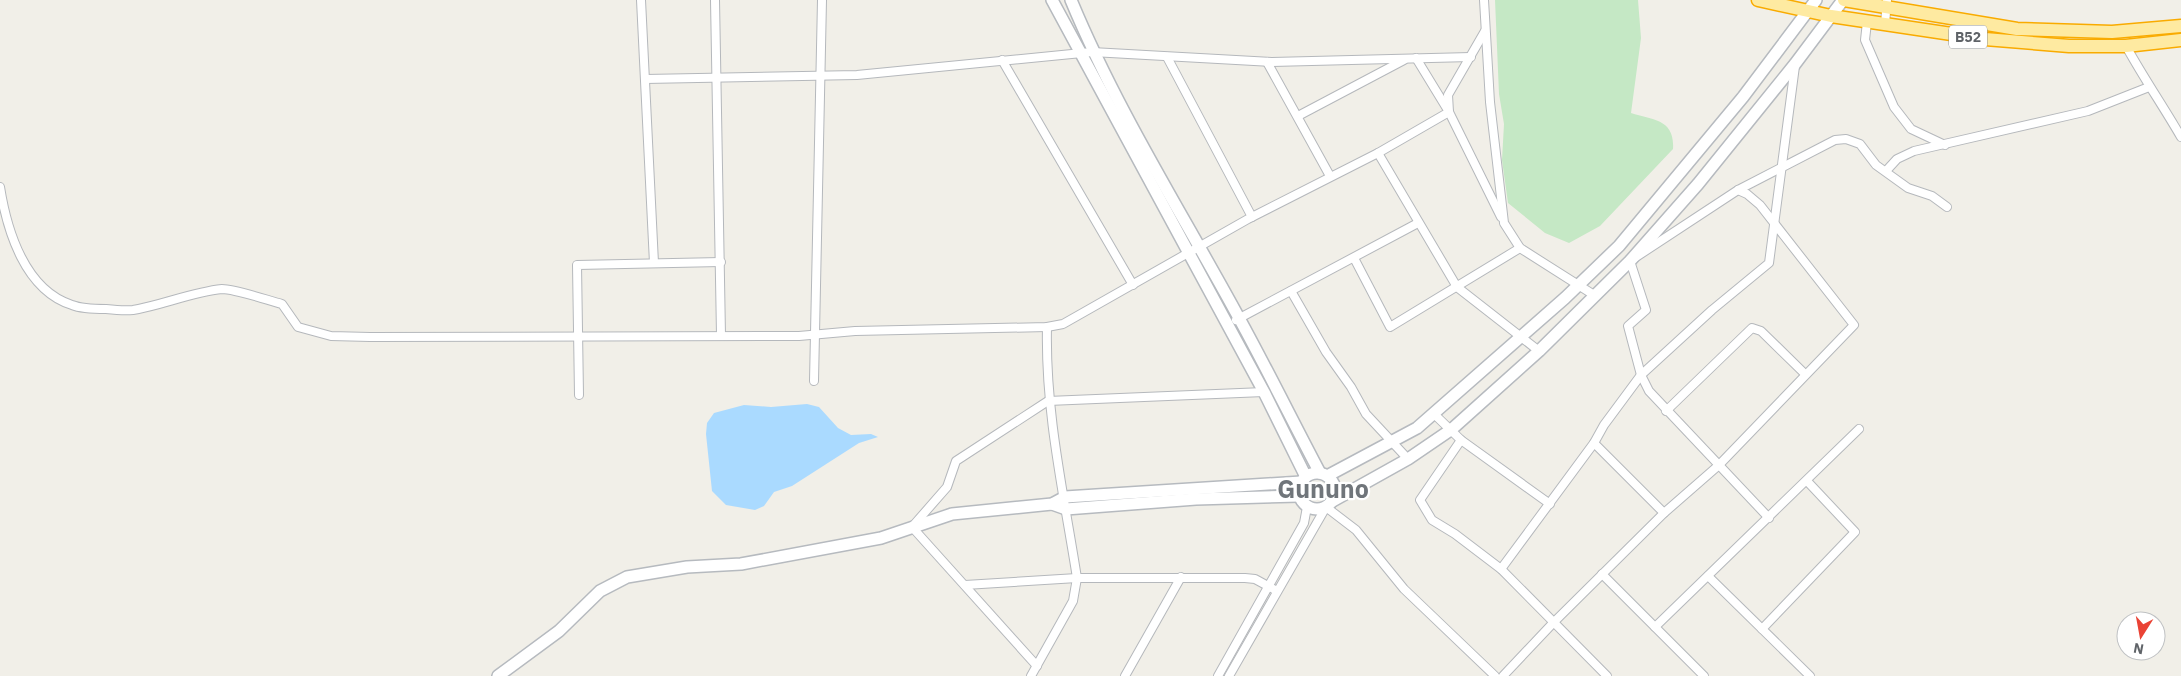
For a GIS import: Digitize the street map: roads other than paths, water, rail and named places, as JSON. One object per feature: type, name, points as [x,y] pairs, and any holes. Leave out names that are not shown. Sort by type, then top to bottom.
[{"type":"highway","name":"B52","points":[[1758,0],[1809,12],[1867,22],[2020,43],[2069,46],[2126,46],[2181,40]]},
{"type":"highway","name":"B52","points":[[1844,0],[1887,4],[2017,29],[2112,32],[2181,26]]},
{"type":"main road","points":[[1052,0],[1080,53],[1194,250],[1239,318],[1323,475],[1332,481],[1334,488],[1329,504]]},
{"type":"main road","points":[[1070,0],[1092,52],[1194,250],[1228,325],[1264,392],[1303,479],[1299,496],[1307,507],[1320,509],[1408,458],[1452,429],[1539,351],[1630,261],[1698,184],[1844,0]]},
{"type":"main road","points":[[498,676],[560,631],[600,591],[627,577],[687,567],[741,564],[881,538],[952,514],[1065,503],[1106,505],[1137,503],[1303,479],[1323,475],[1392,441],[1417,428],[1578,285],[1619,246],[1743,97],[1809,12],[1816,0]]},
{"type":"main road","points":[[1065,503],[1105,493],[1136,491],[1299,496]]},
{"type":"main road","points":[[1136,491],[1137,503]]},
{"type":"main road","points":[[1105,493],[1106,505]]},
{"type":"street","points":[[641,0],[654,263]]},
{"type":"street","points":[[715,0],[722,335]]},
{"type":"street","points":[[814,382],[822,0]]},
{"type":"street","points":[[1484,0],[1490,102],[1504,223]]},
{"type":"street","points":[[1885,24],[1887,4]]},
{"type":"street","points":[[1867,22],[1865,40],[1894,107],[1911,129],[1945,146]]},
{"type":"street","points":[[1449,112],[1448,95],[1485,30]]},
{"type":"street","points":[[2126,46],[2149,87],[2163,106],[2181,137]]},
{"type":"street","points":[[645,79],[857,75],[1092,52],[1267,62],[1471,57]]},
{"type":"street","points":[[1167,57],[1252,217]]},
{"type":"street","points":[[1298,116],[1407,58]]},
{"type":"street","points":[[1416,58],[1449,112],[1504,223],[1520,248],[1594,295]]},
{"type":"street","points":[[1002,60],[1133,285]]},
{"type":"street","points":[[1267,62],[1330,176]]},
{"type":"street","points":[[1501,569],[1550,504],[1641,375],[1712,310],[1769,263],[1795,64]]},
{"type":"street","points":[[1886,171],[1897,159],[1914,151],[1945,146],[2088,111],[2149,87]]},
{"type":"street","points":[[0,188],[5,216],[21,256],[34,279],[46,291],[72,305],[97,309],[132,310],[176,298],[224,289],[282,304],[298,327],[331,336],[577,337],[815,334],[855,331],[1047,328],[1063,324],[1252,217],[1378,153],[1449,112]]},
{"type":"street","points":[[1769,518],[1649,391],[1641,375],[1628,326],[1646,310],[1630,261],[1738,190],[1834,140],[1846,139],[1860,144],[1876,165],[1908,188],[1932,196],[1948,207]]},
{"type":"street","points":[[1378,153],[1457,287],[1539,351]]},
{"type":"street","points":[[1503,676],[1554,622],[1664,513],[1719,465],[1805,374],[1854,326],[1760,205],[1747,194],[1738,190]]},
{"type":"street","points":[[1228,325],[1418,223]]},
{"type":"street","points":[[1354,258],[1390,327],[1520,248]]},
{"type":"street","points":[[579,395],[577,264],[721,262]]},
{"type":"street","points":[[1291,291],[1326,352],[1351,387],[1366,414],[1408,458]]},
{"type":"street","points":[[1031,676],[1073,601],[1077,578],[1048,400],[1046,366],[1047,328]]},
{"type":"street","points":[[1666,411],[1752,328],[1761,331],[1805,374]]},
{"type":"street","points":[[1037,666],[912,526],[947,487],[956,461],[1048,400],[1264,392]]},
{"type":"street","points":[[1433,413],[1452,429],[1461,440],[1550,504]]},
{"type":"street","points":[[1654,627],[1859,429]]},
{"type":"street","points":[[1461,440],[1420,500],[1432,520],[1455,534],[1501,569],[1607,676]]},
{"type":"street","points":[[1594,443],[1664,513]]},
{"type":"street","points":[[1762,629],[1855,532],[1807,481]]},
{"type":"street","points":[[1229,676],[1329,504],[1356,530],[1404,589],[1495,676]]},
{"type":"street","points":[[1218,676],[1304,523],[1307,507]]},
{"type":"street","points":[[1602,574],[1704,676]]},
{"type":"street","points":[[1708,576],[1810,676]]},
{"type":"street","points":[[1125,676],[1181,577]]},
{"type":"street","points":[[965,585],[1077,578],[1245,578],[1255,580],[1277,591]]},
{"type":"water","points":[[807,404],[819,407],[838,428],[851,435],[871,434],[878,437],[859,443],[792,486],[774,492],[764,506],[755,510],[726,505],[712,491],[706,434],[707,423],[714,413],[744,405],[771,407]]},
{"type":"district","name":"Gununo","points":[[1323,488]]}]
